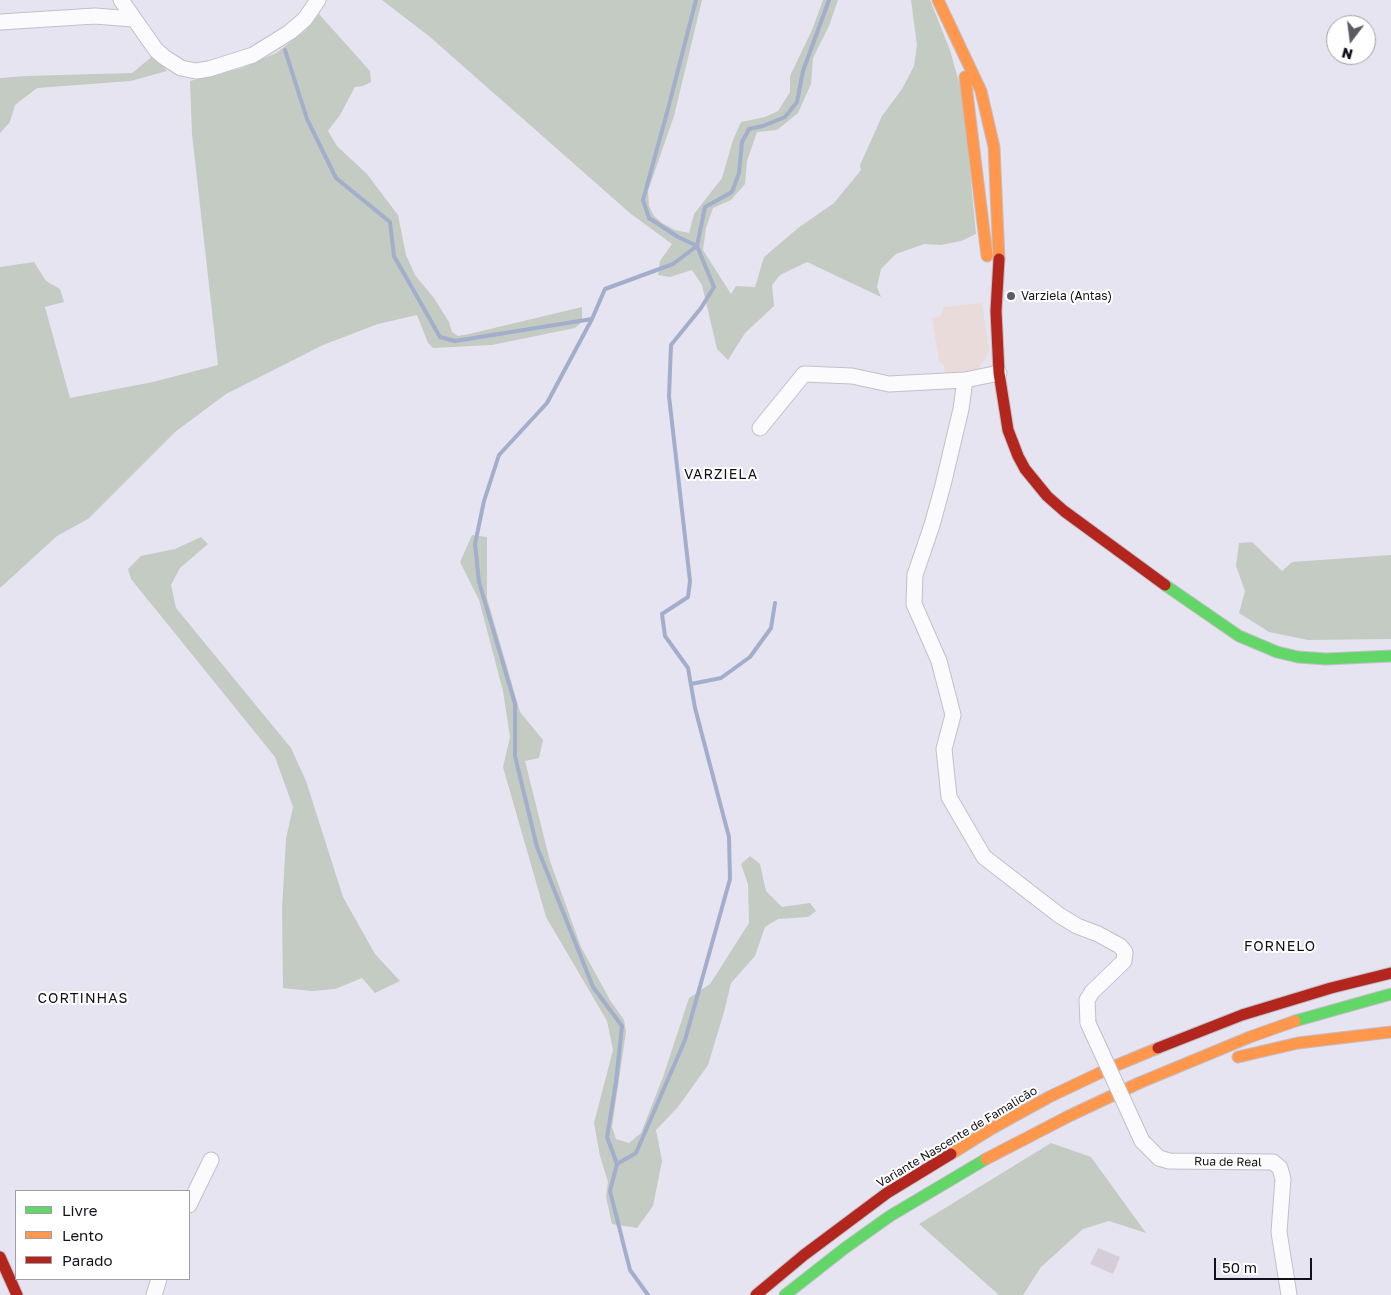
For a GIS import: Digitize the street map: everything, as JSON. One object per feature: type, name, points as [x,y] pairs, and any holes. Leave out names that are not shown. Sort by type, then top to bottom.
[{"type":"main road","points":[[938,0],[981,91],[994,147],[1000,249],[996,311]]},
{"type":"main road","points":[[961,52],[990,278],[996,311],[999,373],[1012,444],[1025,468],[1035,482],[1064,511],[1192,604],[1240,636],[1277,652],[1298,657],[1391,656]]},
{"type":"main road","points":[[1242,1015],[1311,984],[1347,972]]},
{"type":"main road","name":"Variante Nascente de Famalicão","points":[[756,1295],[804,1255],[887,1193],[991,1129],[1050,1098],[1110,1068],[1242,1015],[1331,988],[1391,974]]},
{"type":"main road","points":[[785,1295],[890,1216],[1000,1151],[1139,1083],[1250,1037],[1294,1021],[1391,994]]},
{"type":"main road","points":[[1139,1083],[1298,1043],[1391,1032]]},
{"type":"main road","points":[[0,1257],[17,1295]]},
{"type":"street","points":[[121,0],[156,50],[181,68],[196,71],[226,64],[260,52],[290,32],[305,19],[318,0]]},
{"type":"street","points":[[0,22],[95,16],[133,19]]},
{"type":"street","points":[[760,428],[804,374],[852,376],[889,384],[965,380],[999,373]]},
{"type":"street","name":"Rua de Real","points":[[965,380],[961,409],[943,485],[915,575],[914,604],[939,661],[953,715],[944,749],[949,797],[984,857],[1058,915],[1120,946],[1125,952],[1124,961],[1092,992],[1088,1000],[1088,1023],[1142,1141],[1159,1158],[1169,1161],[1273,1162],[1280,1168],[1283,1179],[1278,1232],[1289,1295]]},
{"type":"street","points":[[190,1203],[211,1160]]},
{"type":"street","points":[[154,1295],[159,1280]]},
{"type":"shaded area","points":[[382,0],[702,0],[674,116],[648,191],[649,206],[654,216],[675,230],[689,233],[694,214],[722,178],[733,140],[741,122],[765,117],[778,111],[790,92],[790,76],[812,30],[823,0],[838,0],[829,26],[813,58],[811,84],[798,113],[777,130],[757,132],[747,161],[745,184],[731,200],[713,208],[706,228],[703,250],[731,294],[736,286],[755,287],[764,257],[798,228],[834,203],[861,170],[860,165],[882,116],[902,89],[914,66],[917,45],[911,0],[930,0],[950,50],[963,97],[976,234],[961,241],[941,245],[924,244],[896,254],[881,269],[877,287],[881,297],[807,262],[780,275],[772,285],[774,306],[745,333],[728,360],[717,349],[702,285],[692,270],[670,277],[658,275],[660,261],[672,244],[631,214],[430,37]]},
{"type":"shaded area","points":[[319,14],[370,71],[371,82],[355,87],[340,115],[328,131],[337,146],[367,174],[398,215],[406,255],[415,275],[434,298],[449,322],[452,332],[458,336],[469,334],[582,307],[582,322],[575,328],[492,345],[433,348],[428,343],[417,315],[378,324],[323,345],[226,394],[175,432],[88,519],[57,536],[0,588],[0,267],[34,262],[46,281],[60,289],[64,302],[45,307],[70,398],[153,382],[218,365],[192,134],[190,81],[242,68],[276,53],[306,30]]},
{"type":"shaded area","points":[[154,55],[167,71],[131,81],[37,88],[15,105],[10,122],[0,133],[0,78],[132,73]]},
{"type":"shaded area","points":[[982,303],[989,350],[987,356],[977,371],[945,375],[944,365],[939,362],[932,318],[940,316],[944,307]]},
{"type":"shaded area","points":[[472,535],[487,537],[487,598],[520,712],[543,740],[539,758],[525,761],[550,861],[581,947],[610,1000],[624,1020],[626,1032],[612,1127],[616,1139],[629,1143],[641,1133],[663,1077],[689,998],[710,984],[749,923],[748,884],[741,864],[750,856],[760,864],[766,891],[782,907],[810,903],[816,911],[808,917],[778,919],[765,927],[755,956],[731,983],[708,1065],[678,1107],[656,1130],[662,1161],[653,1206],[637,1228],[612,1224],[606,1197],[608,1182],[600,1156],[594,1123],[613,1050],[607,1021],[546,917],[503,767],[510,737],[503,691],[479,600],[460,562]]},
{"type":"shaded area","points":[[201,537],[208,544],[180,568],[171,585],[176,608],[291,748],[306,781],[343,897],[375,954],[400,981],[375,993],[362,978],[335,989],[312,991],[283,988],[282,909],[286,839],[293,807],[275,757],[131,579],[128,569],[141,556],[175,549]]},
{"type":"shaded area","points":[[1252,542],[1282,571],[1292,562],[1391,555],[1391,639],[1308,640],[1269,632],[1239,613],[1245,591],[1236,566],[1239,543]]},
{"type":"shaded area","points":[[1051,1143],[1091,1157],[1146,1233],[1109,1221],[1083,1229],[1041,1267],[1023,1295],[999,1295],[919,1224]]},
{"type":"building","points":[[1098,1248],[1120,1257],[1113,1274],[1090,1264]]},
{"type":"waterway","points":[[617,1164],[607,1137],[616,1082],[622,1026],[593,987],[537,847],[515,756],[515,704],[479,582],[475,544],[484,501],[499,455],[547,403],[592,319],[605,289],[673,264],[697,246],[678,237],[649,218],[643,200],[696,0]]},
{"type":"waterway","points":[[648,1295],[630,1270],[610,1191],[617,1164],[636,1153],[685,1040],[730,879],[729,837],[695,708],[688,668],[665,636],[662,614],[688,597],[690,581],[669,396],[671,345],[701,308],[714,287],[697,246],[705,207],[732,192],[739,173],[742,142],[749,129],[763,126],[785,117],[797,102],[803,71],[829,0]]},
{"type":"waterway","points":[[285,50],[307,119],[336,178],[390,222],[394,256],[440,337],[455,341],[592,319]]},
{"type":"waterway","points":[[691,684],[721,678],[750,657],[771,628],[775,603]]},
{"type":"traffic: fast","points":[[1165,585],[1239,636],[1277,652],[1298,657],[1326,659],[1391,656]]},
{"type":"traffic: fast","points":[[1295,1021],[1391,994]]},
{"type":"traffic: fast","points":[[785,1295],[890,1216],[986,1159]]},
{"type":"traffic: slow","points":[[938,0],[981,91],[994,147],[999,259]]},
{"type":"traffic: slow","points":[[965,77],[987,256]]},
{"type":"traffic: slow","points":[[986,1159],[1069,1116],[1139,1083],[1250,1037],[1295,1021]]},
{"type":"traffic: slow","points":[[1238,1057],[1298,1043],[1391,1032]]},
{"type":"traffic: slow","points":[[951,1154],[1049,1097],[1158,1048]]},
{"type":"traffic: jam","points":[[999,259],[996,311],[999,373],[1008,430],[1018,456],[1025,469],[1047,496],[1064,511],[1165,585]]},
{"type":"traffic: jam","points":[[1158,1048],[1242,1015],[1331,988],[1391,973]]},
{"type":"traffic: jam","points":[[756,1295],[804,1255],[887,1193],[951,1154]]},
{"type":"traffic: jam","points":[[0,1257],[17,1295]]},
{"type":"place","name":"Varziela (Antas)","points":[[1011,296]]},
{"type":"district","name":"VARZIELA","points":[[721,475]]},
{"type":"district","name":"FORNELO","points":[[1280,947]]},
{"type":"district","name":"CORTINHAS","points":[[83,999]]}]
